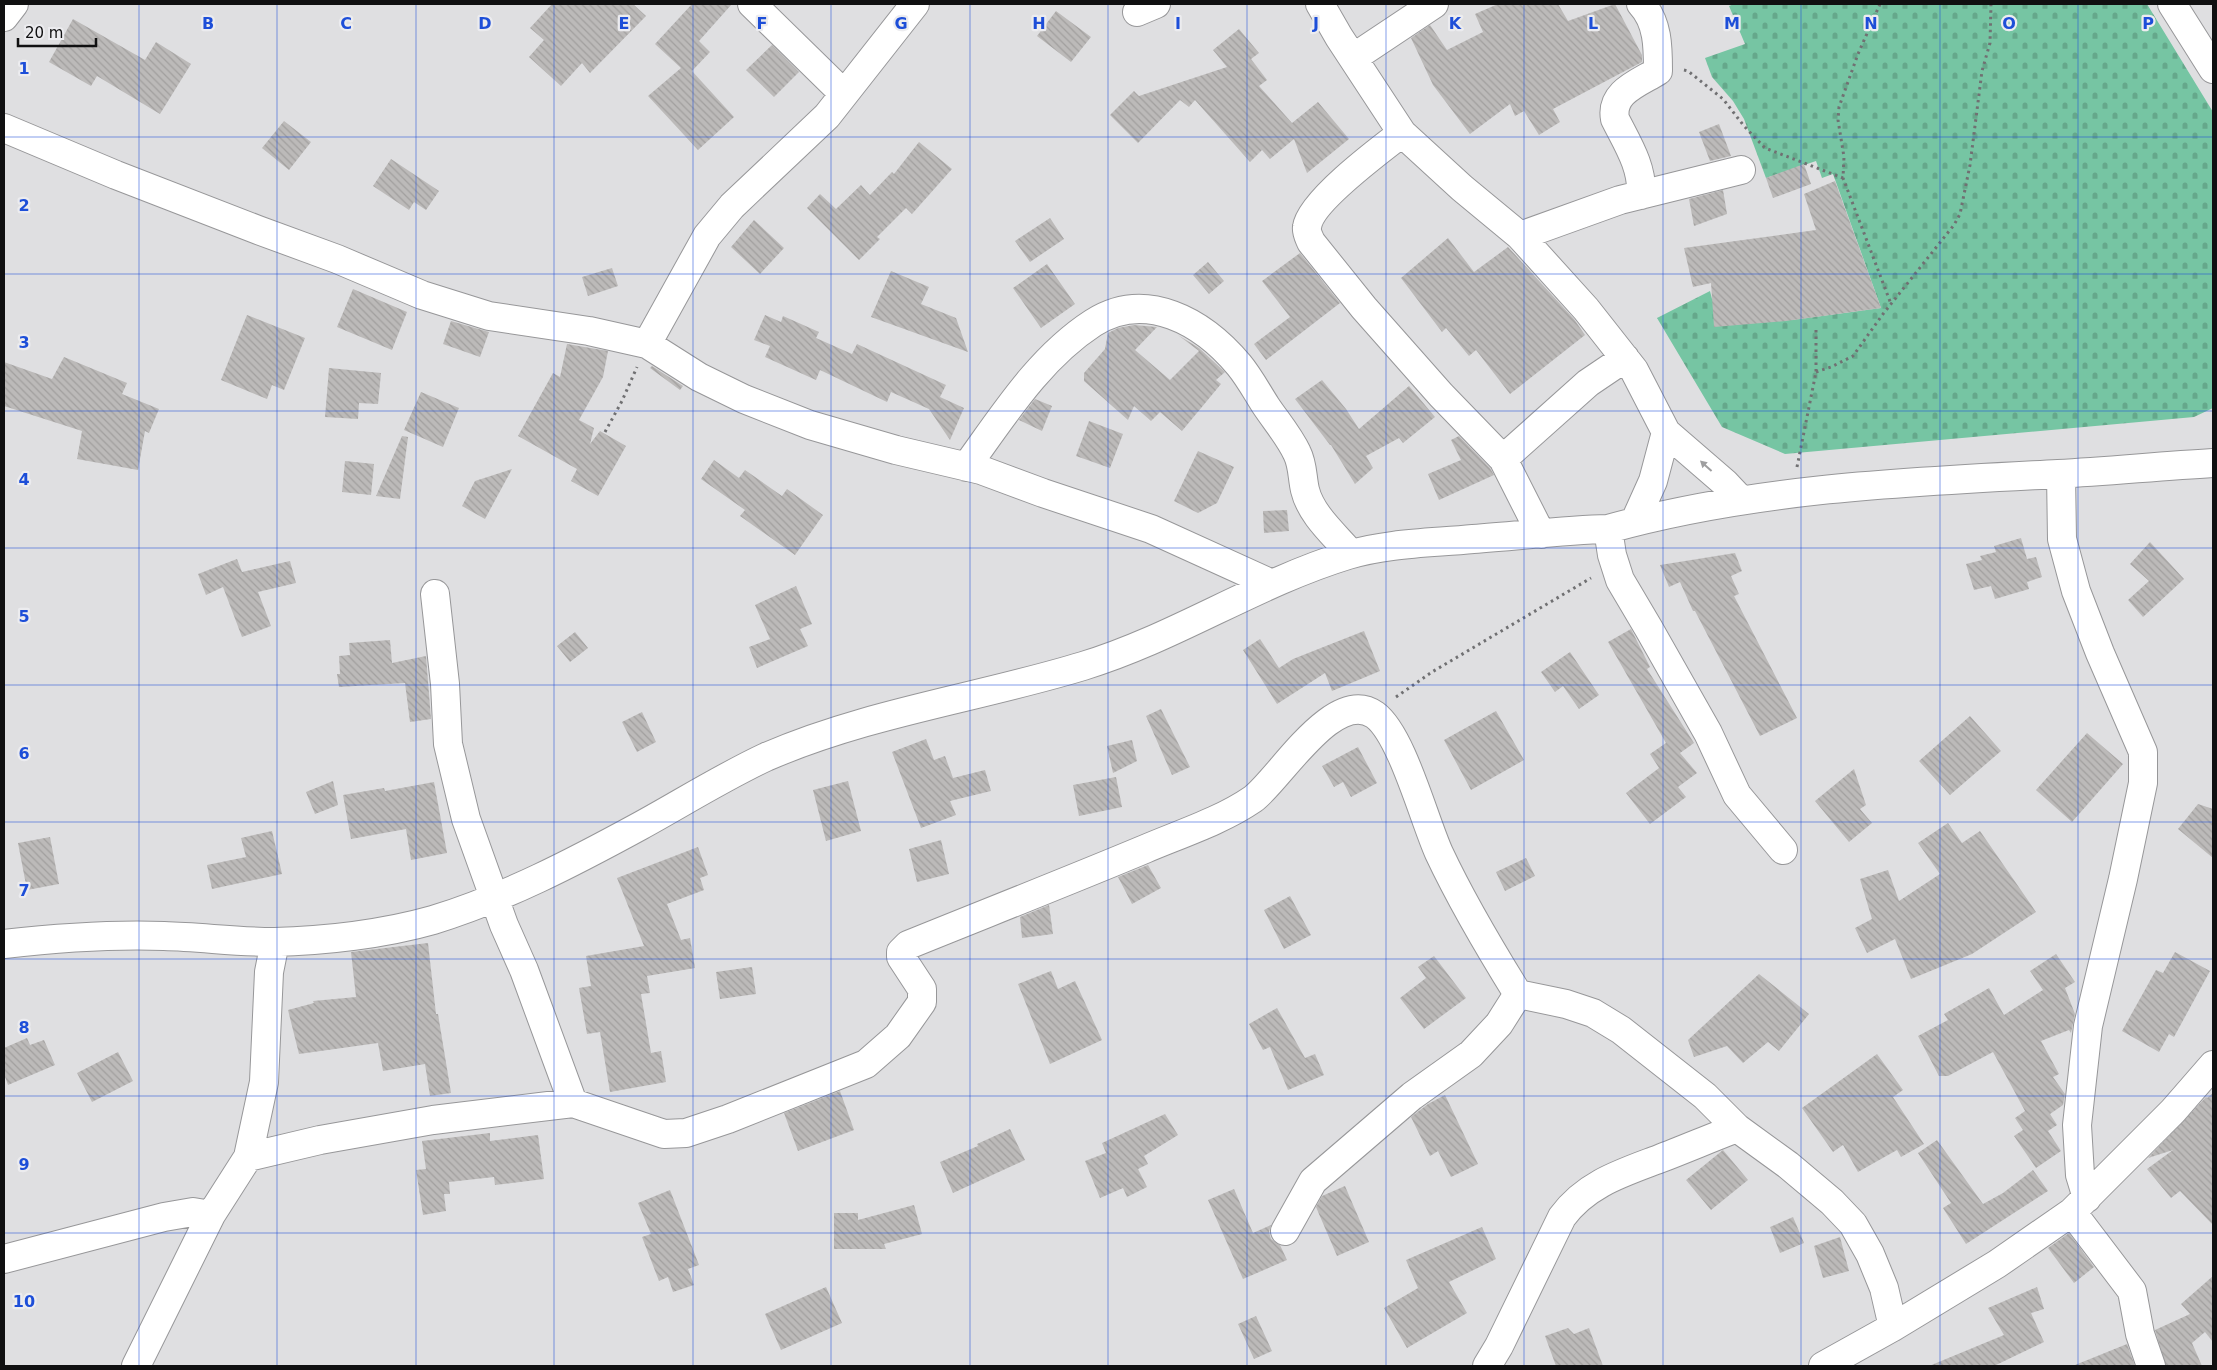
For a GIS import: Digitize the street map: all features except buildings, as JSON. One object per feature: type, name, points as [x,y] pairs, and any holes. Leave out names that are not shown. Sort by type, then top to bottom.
[{"type":"street","points":[[4,17],[14,4]]},
{"type":"street","points":[[752,4],[844,94]]},
{"type":"street","points":[[647,344],[708,236],[732,206],[827,116],[915,4]]},
{"type":"street","points":[[1320,4],[1402,132],[1462,188],[1520,236],[1586,309],[1634,370],[1666,432],[1725,483],[1741,500]]},
{"type":"street","points":[[1353,58],[1434,4]]},
{"type":"street","points":[[1641,4],[1648,12],[1656,31],[1658,71],[1623,92],[1615,102],[1614,110],[1615,119],[1639,170],[1642,184],[1641,195]]},
{"type":"street","points":[[2172,4],[2213,69]]},
{"type":"street","points":[[4,128],[116,175],[338,259],[422,295],[489,316],[589,331],[647,344],[699,377],[744,399],[810,425],[896,450],[966,467],[1151,529],[1272,584]]},
{"type":"street","points":[[1402,132],[1341,182],[1310,218],[1307,228],[1308,234],[1311,242],[1364,308],[1441,396],[1503,459],[1541,534]]},
{"type":"street","points":[[1520,236],[1585,212],[1641,195],[1741,170]]},
{"type":"street","points":[[966,467],[1025,387],[1042,367],[1068,342],[1093,323],[1109,315],[1150,308],[1169,313],[1191,323],[1219,344],[1240,366],[1297,453],[1308,498],[1322,521],[1351,554]]},
{"type":"street","points":[[1503,459],[1588,383],[1624,358]]},
{"type":"street","points":[[1635,521],[1653,481],[1666,432]]},
{"type":"street","points":[[4,944],[106,936],[164,936],[275,942],[327,938],[431,920],[494,898],[570,863],[709,786],[764,758],[816,737],[1086,665],[1133,648],[1194,622],[1272,584],[1351,554],[1430,543],[1608,529],[1635,521],[1792,492],[1909,482],[2213,463]]},
{"type":"street","points":[[2061,474],[2062,539],[2070,568],[2100,654],[2143,752],[2143,783],[2123,879],[2088,1026],[2078,1125],[2079,1205],[2132,1290],[2140,1334],[2151,1366]]},
{"type":"street","points":[[1608,529],[1620,580],[1703,725],[1737,795],[1783,850]]},
{"type":"street","points":[[435,594],[448,744],[466,819],[494,898],[543,1019],[573,1103]]},
{"type":"street","points":[[248,1157],[320,1140],[433,1120],[573,1103],[664,1134],[686,1133],[728,1119],[866,1064],[898,1036],[922,1002],[922,989],[902,957],[901,952],[908,945],[1064,883],[1216,818],[1254,798],[1293,754],[1329,722],[1343,714],[1354,711],[1373,714],[1386,725],[1415,789],[1439,852],[1486,942],[1518,994],[1593,1013],[1621,1030],[1705,1096],[1737,1128],[1788,1165],[1832,1202],[1853,1224],[1870,1254],[1884,1288],[1893,1327]]},
{"type":"street","points":[[136,1366],[211,1215],[248,1157],[264,1082],[270,972],[275,942]]},
{"type":"street","points":[[1285,1231],[1313,1181],[1412,1096],[1471,1054],[1499,1024],[1518,994]]},
{"type":"street","points":[[1824,1366],[1998,1264],[2079,1205],[2173,1111],[2213,1065]]},
{"type":"street","points":[[1487,1366],[1499,1346],[1562,1217],[1571,1204],[1581,1195],[1606,1180],[1737,1128]]},
{"type":"street","points":[[4,1259],[164,1217],[193,1212],[211,1215]]},
{"type":"path","points":[[1880,4],[1858,54],[1839,107],[1838,120],[1844,157],[1843,178],[1891,304]]},
{"type":"path","points":[[1816,372],[1853,356],[1891,304],[1954,225],[1960,214],[1970,165],[1982,70],[1991,38],[1991,4]]},
{"type":"path","points":[[1658,71],[1678,68],[1688,71],[1723,99],[1744,126],[1765,148],[1843,178]]},
{"type":"path","points":[[1792,492],[1816,372],[1816,326]]},
{"type":"path","points":[[605,432],[622,401],[647,344]]},
{"type":"path","points":[[1373,714],[1432,672],[1580,584],[1616,567]]},
{"type":"green space","points":[[1734,4],[2147,4],[2213,112],[2213,408],[2194,417],[1785,454],[1722,427],[1657,318],[1710,291],[1712,299],[1792,320],[1881,308],[1833,174],[1822,178],[1816,161],[1766,178],[1744,119],[1733,101],[1712,77],[1705,58],[1745,44],[1729,6]]}]
